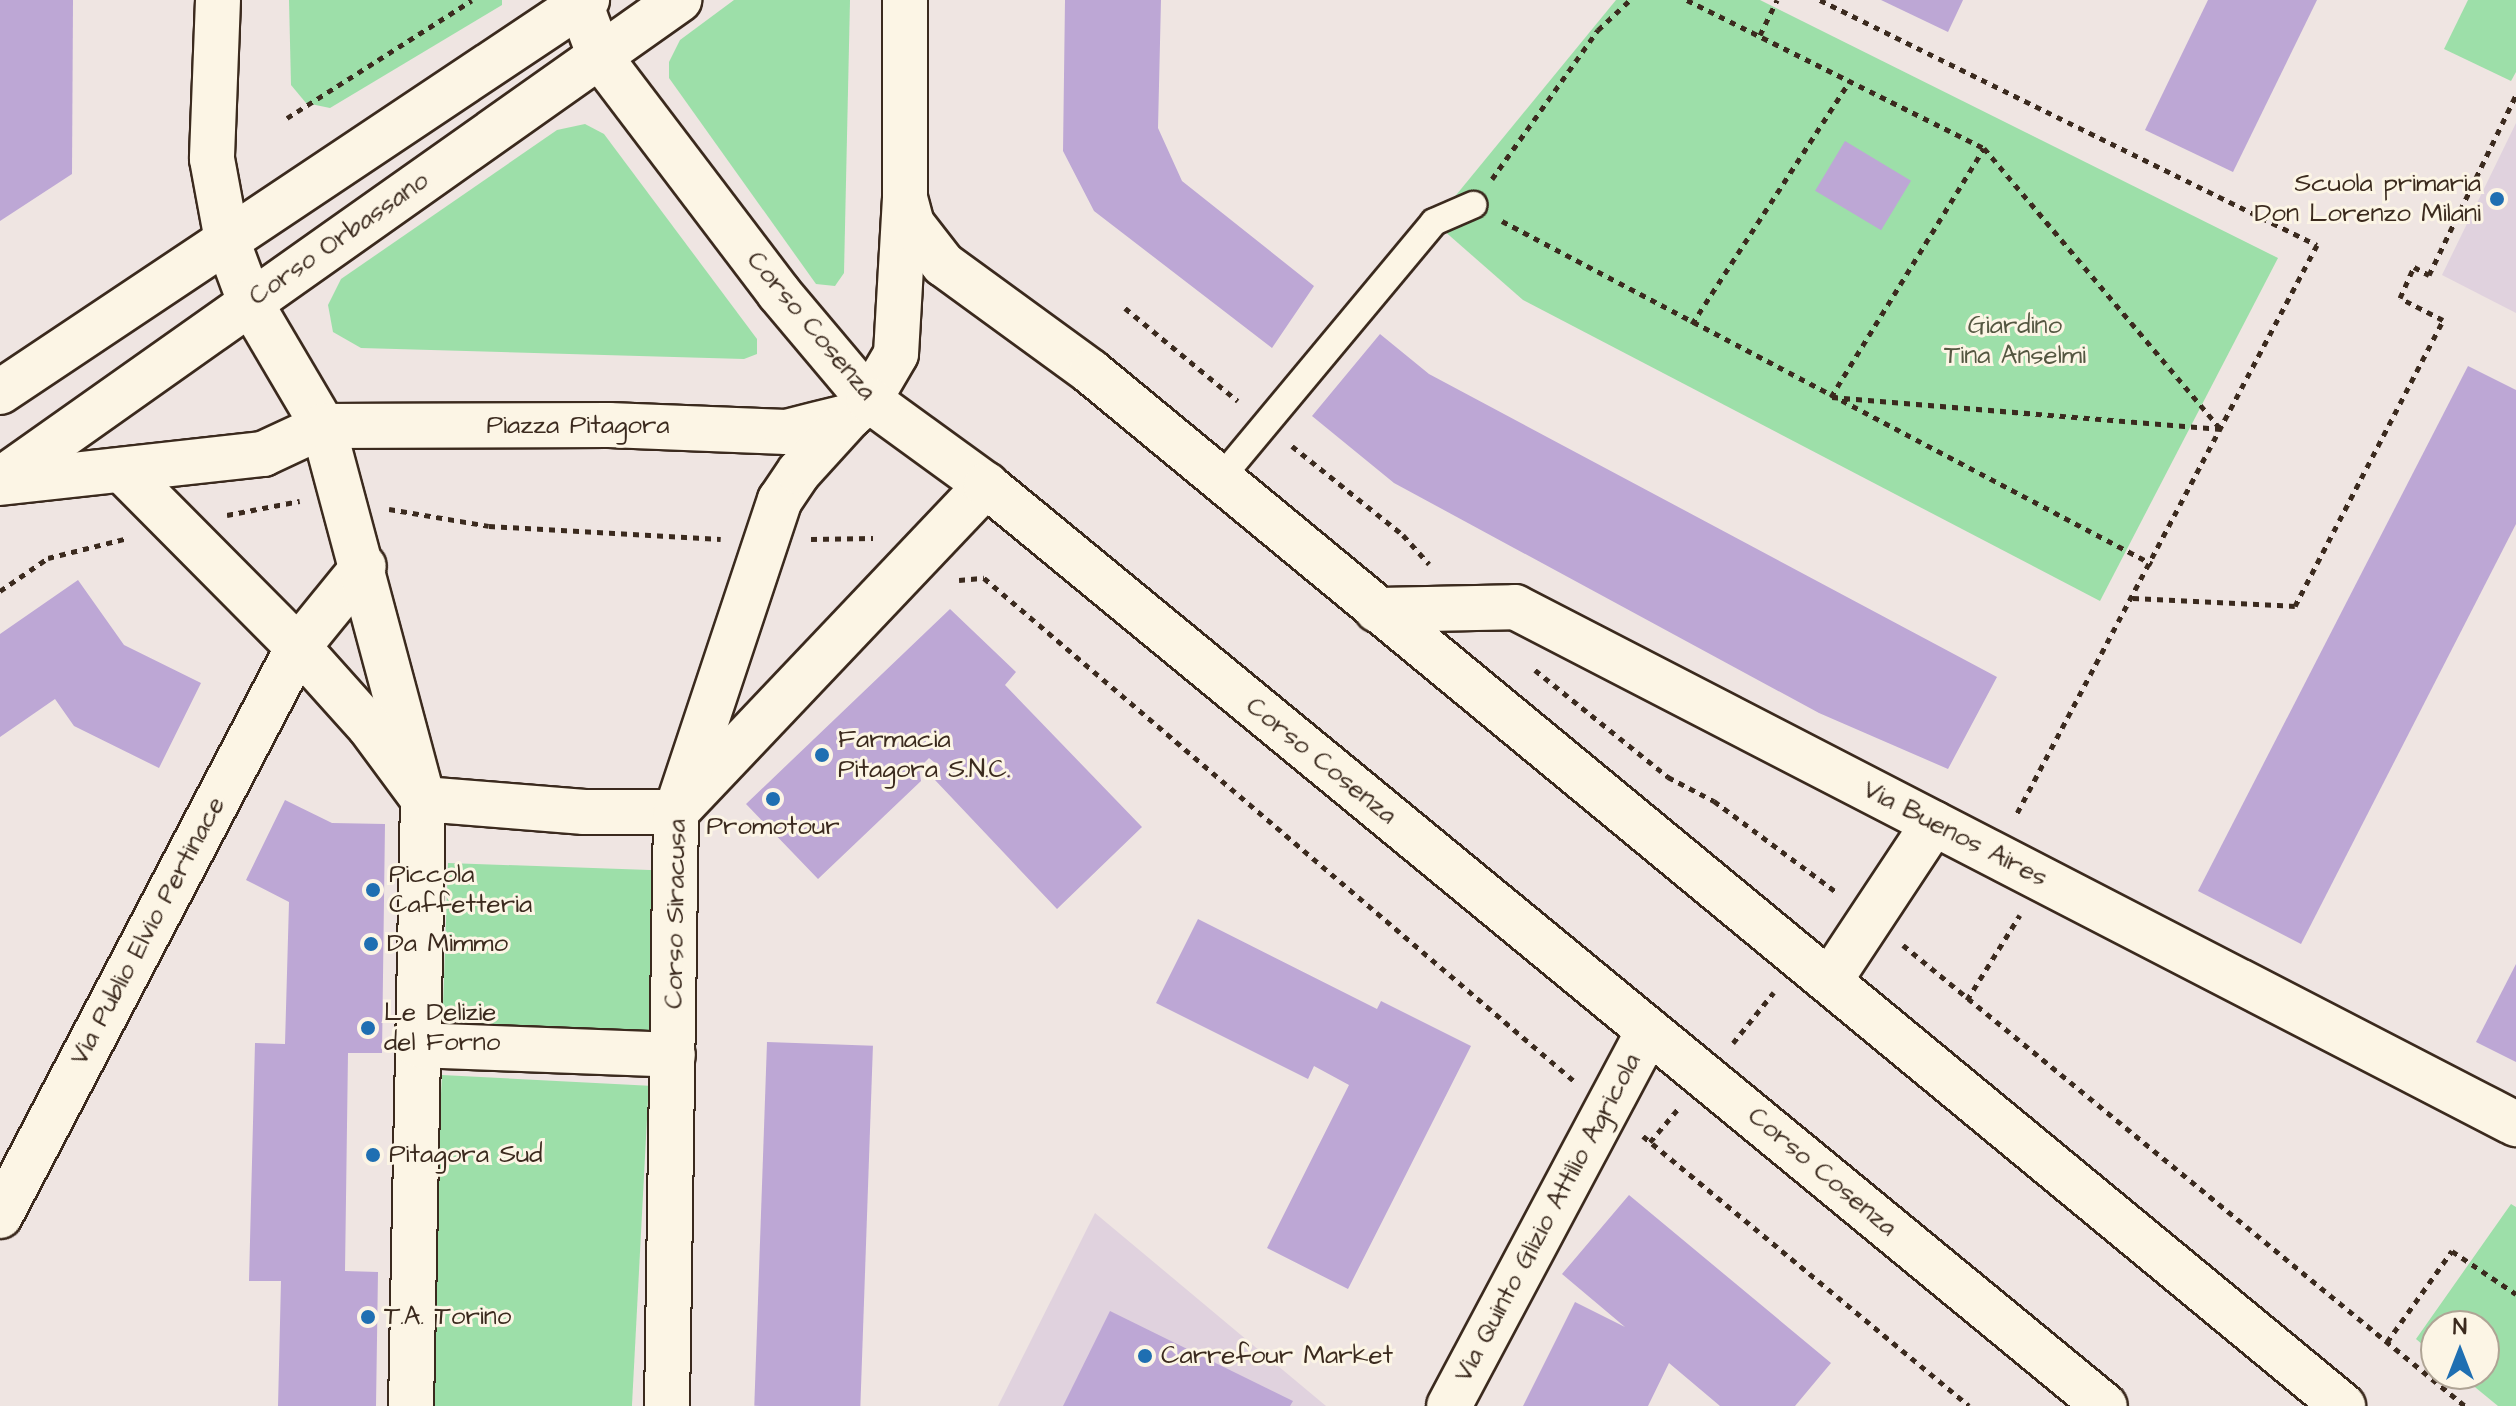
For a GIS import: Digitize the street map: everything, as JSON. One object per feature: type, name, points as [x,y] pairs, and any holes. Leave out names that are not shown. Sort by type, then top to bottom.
[{"type":"street","points":[[218,0],[212,159],[227,240],[250,302],[323,426],[347,502],[423,799],[411,1406]]},
{"type":"street","name":"Corso Orbassano","points":[[0,482],[679,0]]},
{"type":"street","points":[[860,408],[896,354],[905,198],[905,0]]},
{"type":"street","points":[[0,392],[582,2],[600,57]]},
{"type":"street","name":"Corso Cosenza","points":[[600,57],[779,293],[860,408],[986,485],[2105,1406]]},
{"type":"street","points":[[905,198],[912,224],[943,264],[1091,372],[2343,1406]]},
{"type":"street","name":"Piazza Pitagora","points":[[323,426],[609,425],[786,432],[860,408]]},
{"type":"street","name":"Corso Siracusa","points":[[667,1406],[676,812],[780,500],[799,472],[860,408]]},
{"type":"street","name":"Corso Orbassano","points":[[0,482],[263,454],[323,426]]},
{"type":"street","points":[[123,471],[298,647],[369,726],[423,799],[542,811],[676,812],[986,485]]},
{"type":"street","points":[[298,647],[364,566]]},
{"type":"street","name":"Via Buenos Aires","points":[[1377,610],[1467,605],[1515,607],[2516,1124]]},
{"type":"street","name":"Via Publio Elvio Pertinace","points":[[0,1216],[298,647]]},
{"type":"street","points":[[1815,969],[1874,920],[1934,823]]},
{"type":"street","name":"Via Quinto Glizio Attilio Agricola","points":[[1449,1406],[1604,1107],[1648,1031]]},
{"type":"street","points":[[418,1045],[673,1055]]},
{"type":"lane","points":[[1220,479],[1434,222],[1473,205]]},
{"type":"path","points":[[287,118],[472,0]]},
{"type":"path","points":[[1630,0],[1598,30],[1473,205],[1692,324],[2152,564]]},
{"type":"path","points":[[1687,0],[1984,148],[2221,429]]},
{"type":"path","points":[[1760,35],[1777,0]]},
{"type":"path","name":"Via Buenos Aires","points":[[1820,0],[2317,245],[2152,564],[2015,817]]},
{"type":"path","points":[[1692,324],[1850,81]]},
{"type":"path","points":[[2133,598],[2295,606],[2443,320],[2400,298],[2414,267],[2429,275],[2516,95]]},
{"type":"path","points":[[1831,397],[1984,148]]},
{"type":"path","points":[[1125,308],[1403,535],[1467,605]]},
{"type":"path","points":[[1831,397],[2221,429]]},
{"type":"path","points":[[0,591],[48,558],[179,525],[307,499],[347,502],[489,526],[768,540],[875,538],[920,556],[953,580],[984,578],[1604,1107]]},
{"type":"path","points":[[1526,664],[1668,777],[1714,801],[1874,920],[2465,1406]]},
{"type":"path","points":[[1838,893],[1815,969],[1706,1077],[1650,1142],[1969,1406]]},
{"type":"path","points":[[2387,1342],[2452,1251],[2516,1294]]},
{"type":"shaded area","name":"Scuola primaria Don Lorenzo Milani","points":[[2516,123],[2516,313],[2442,275]]},
{"type":"shaded area","points":[[1095,1213],[1326,1406],[998,1406]]},
{"type":"green space","points":[[289,0],[502,0],[502,5],[330,108],[306,103],[291,85]]},
{"type":"green space","points":[[734,0],[850,0],[844,273],[835,286],[816,284],[669,78],[669,62],[680,40]]},
{"type":"green space","name":"Giardino Tina Anselmi","points":[[1616,0],[1760,0],[2278,258],[2100,601],[1523,300],[1434,222]]},
{"type":"green space","points":[[2468,0],[2516,0],[2516,72],[2511,81],[2444,49]]},
{"type":"green space","points":[[585,124],[604,134],[757,339],[757,354],[744,359],[361,348],[333,332],[328,305],[341,279],[557,130]]},
{"type":"green space","points":[[448,863],[657,870],[651,1032],[442,1025]]},
{"type":"green space","points":[[442,1075],[649,1086],[632,1406],[425,1406]]},
{"type":"green space","points":[[2511,1204],[2516,1207],[2516,1406],[2498,1406],[2478,1390],[2500,1390],[2500,1310],[2436,1310]]},
{"type":"building","points":[[0,0],[73,0],[72,174],[0,221]]},
{"type":"building","points":[[1065,0],[1161,0],[1158,128],[1182,181],[1314,286],[1272,348],[1094,211],[1063,151]]},
{"type":"building","points":[[1881,0],[1963,0],[1948,32]]},
{"type":"building","points":[[2208,0],[2317,0],[2233,172],[2145,130]]},
{"type":"building","points":[[1845,141],[1911,181],[1881,230],[1815,191]]},
{"type":"building","points":[[1380,334],[1429,374],[1997,677],[1948,769],[1819,713],[1394,483],[1312,416]]},
{"type":"building","points":[[2468,366],[2516,390],[2516,524],[2301,944],[2198,891]]},
{"type":"building","points":[[78,580],[124,645],[201,683],[159,768],[74,726],[55,699],[0,737],[0,634]]},
{"type":"building","points":[[950,609],[1016,672],[1005,685],[1142,827],[1057,909],[935,780],[940,767],[929,758],[919,768],[921,781],[818,879],[746,804]]},
{"type":"building","points":[[285,800],[332,823],[385,824],[382,1053],[348,1053],[345,1271],[378,1272],[376,1406],[278,1406],[281,1281],[249,1281],[255,1043],[285,1044],[289,902],[246,880]]},
{"type":"building","points":[[1198,919],[1377,1009],[1381,1001],[1471,1046],[1348,1289],[1267,1248],[1349,1085],[1314,1066],[1308,1079],[1156,1003]]},
{"type":"building","points":[[2516,964],[2516,1062],[2476,1042]]},
{"type":"building","points":[[767,1042],[873,1046],[860,1406],[754,1406]]},
{"type":"building","points":[[1629,1195],[1831,1363],[1795,1406],[1720,1406],[1669,1363],[1648,1406],[1523,1406],[1575,1302],[1625,1327],[1562,1274]]},
{"type":"building","name":"Carrefour Market","points":[[1110,1311],[1293,1401],[1290,1406],[1063,1406]]},
{"type":"place","name":"Scuola primaria Don Lorenzo Milani","points":[[2497,199]]},
{"type":"place","name":"Farmacia Pitagora S.N.C.","points":[[822,755]]},
{"type":"place","name":"Promotour","points":[[773,799]]},
{"type":"place","name":"Piccola Caffetteria","points":[[373,890]]},
{"type":"place","name":"Da Mimmo","points":[[371,944]]},
{"type":"place","name":"Le Delizie del Forno","points":[[368,1028]]},
{"type":"place","name":"Pitagora Sud","points":[[373,1155]]},
{"type":"place","name":"T.A. Torino","points":[[368,1317]]},
{"type":"place","name":"Carrefour Market","points":[[1145,1356]]}]
